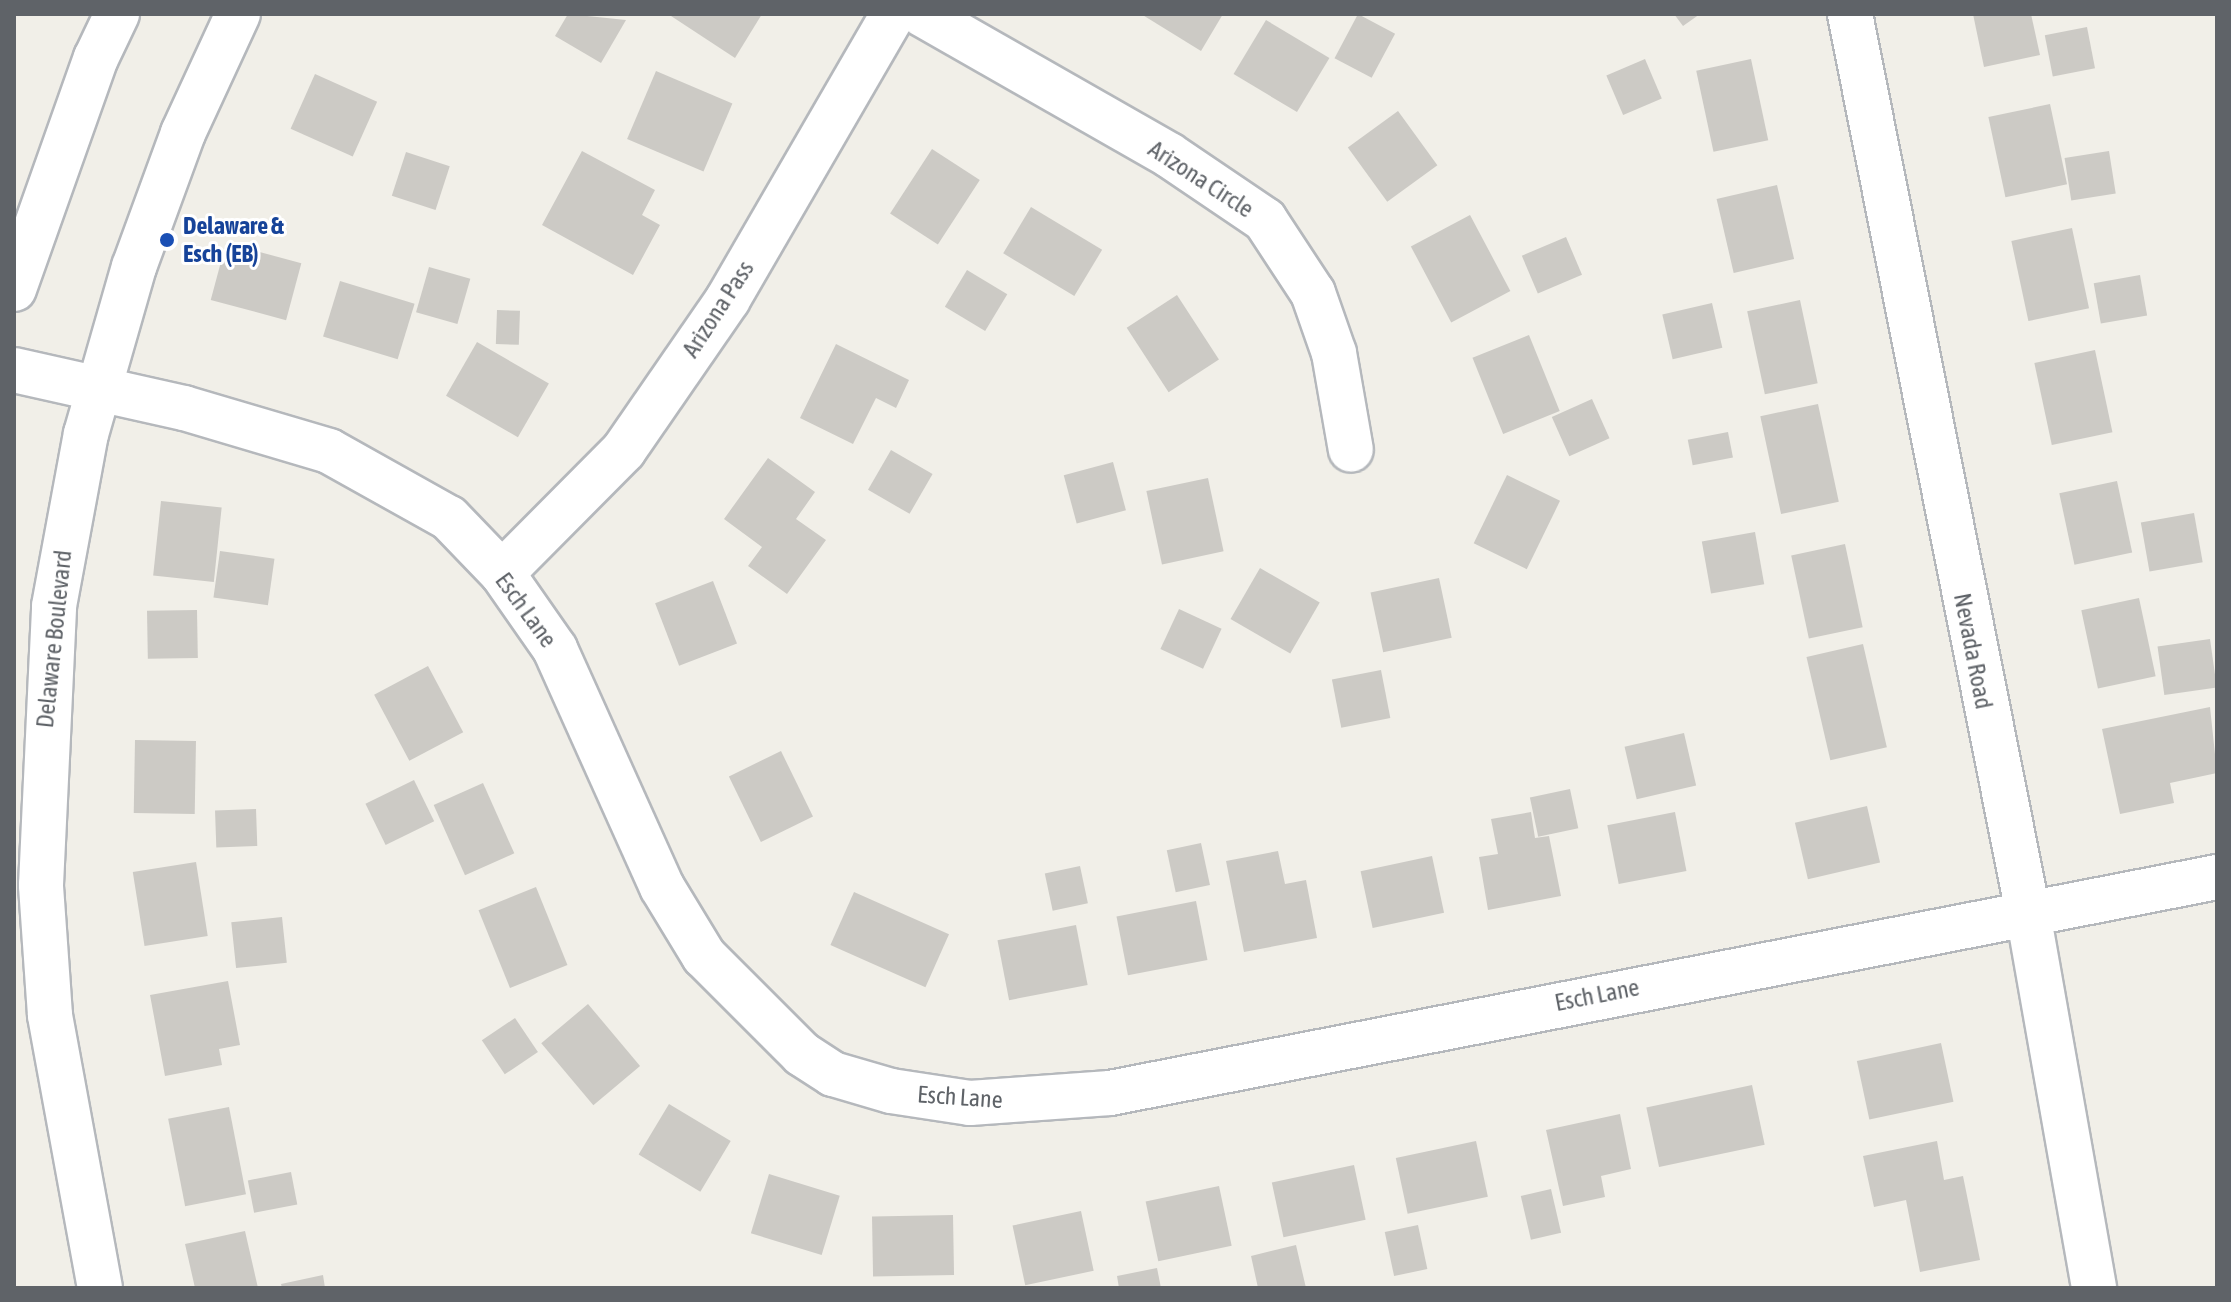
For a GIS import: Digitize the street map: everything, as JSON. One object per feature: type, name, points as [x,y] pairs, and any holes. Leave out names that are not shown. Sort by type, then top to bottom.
[{"type":"street","points":[[14,289],[117,14]]},
{"type":"street","name":"Delaware Boulevard","points":[[100,1288],[50,1015],[41,885],[54,606],[97,390],[183,133],[238,14]]},
{"type":"street","name":"Arizona Pass","points":[[502,573],[624,450],[728,299],[893,14]]},
{"type":"street","name":"Arizona Circle","points":[[922,14],[1169,155],[1265,220],[1313,293],[1334,353],[1351,450]]},
{"type":"street","name":"Nevada Road","points":[[1850,14],[2028,913],[2094,1288]]},
{"type":"street","name":"Esch Lane","points":[[14,370],[329,451],[428,502],[502,573],[577,689],[662,887],[704,956],[802,1054],[833,1074],[891,1091],[970,1103],[1110,1093],[2217,877]]},
{"type":"building","points":[[568,14],[626,20],[601,63],[555,36]]},
{"type":"building","points":[[668,14],[762,14],[735,58]]},
{"type":"building","points":[[1141,14],[1223,14],[1201,51]]},
{"type":"building","points":[[1358,14],[1395,34],[1372,78],[1335,58]]},
{"type":"building","points":[[1674,14],[1700,14],[1683,26]]},
{"type":"building","points":[[1973,14],[2031,14],[2040,55],[1984,67]]},
{"type":"building","points":[[1266,20],[1329,58],[1297,112],[1234,74]]},
{"type":"building","points":[[2087,27],[2095,68],[2053,76],[2045,35]]},
{"type":"building","points":[[1645,59],[1662,99],[1623,115],[1606,75]]},
{"type":"building","points":[[1751,59],[1768,140],[1713,152],[1696,71]]},
{"type":"building","points":[[656,71],[732,103],[703,172],[627,139]]},
{"type":"building","points":[[315,74],[377,102],[353,156],[291,129]]},
{"type":"building","points":[[2050,104],[2067,184],[2005,197],[1988,117]]},
{"type":"building","points":[[1398,111],[1437,165],[1387,202],[1348,147]]},
{"type":"building","points":[[932,149],[980,180],[938,245],[890,214]]},
{"type":"building","points":[[582,151],[655,190],[642,215],[660,225],[633,275],[542,225]]},
{"type":"building","points":[[2109,151],[2116,193],[2071,201],[2065,158]]},
{"type":"building","points":[[406,152],[450,166],[436,210],[392,196]]},
{"type":"building","points":[[1777,185],[1794,259],[1734,273],[1717,199]]},
{"type":"building","points":[[1031,207],[1102,250],[1074,296],[1003,253]]},
{"type":"building","points":[[1470,215],[1510,291],[1451,322],[1411,246]]},
{"type":"building","points":[[2072,228],[2089,308],[2028,321],[2011,241]]},
{"type":"building","points":[[1566,237],[1582,275],[1538,293],[1522,256]]},
{"type":"building","points":[[226,243],[301,263],[286,320],[211,300]]},
{"type":"building","points":[[429,267],[470,279],[457,324],[416,312]]},
{"type":"building","points":[[967,270],[1007,294],[985,331],[945,307]]},
{"type":"building","points":[[2140,275],[2147,315],[2101,324],[2094,283]]},
{"type":"building","points":[[340,281],[415,304],[398,359],[323,336]]},
{"type":"building","points":[[1177,295],[1219,360],[1169,392],[1127,328]]},
{"type":"building","points":[[1800,300],[1818,383],[1765,394],[1747,311]]},
{"type":"building","points":[[1712,303],[1722,348],[1673,359],[1662,314]]},
{"type":"building","points":[[497,310],[520,311],[519,345],[496,344]]},
{"type":"building","points":[[1529,335],[1560,411],[1503,434],[1472,358]]},
{"type":"building","points":[[477,342],[549,383],[518,437],[446,396]]},
{"type":"building","points":[[836,344],[909,380],[896,408],[876,398],[853,444],[800,418]]},
{"type":"building","points":[[2095,350],[2112,432],[2052,445],[2034,363]]},
{"type":"building","points":[[1592,399],[1609,438],[1569,456],[1552,417]]},
{"type":"building","points":[[1818,404],[1839,502],[1781,514],[1760,416]]},
{"type":"building","points":[[1728,432],[1733,458],[1693,465],[1688,440]]},
{"type":"building","points":[[891,450],[933,474],[910,514],[868,490]]},
{"type":"building","points":[[768,458],[815,492],[796,519],[826,540],[787,594],[748,566],[762,547],[724,519]]},
{"type":"building","points":[[1113,462],[1126,510],[1077,523],[1064,475]]},
{"type":"building","points":[[1507,475],[1560,501],[1527,569],[1474,543]]},
{"type":"building","points":[[1208,478],[1224,551],[1162,564],[1146,491]]},
{"type":"building","points":[[2117,481],[2132,552],[2074,565],[2059,493]]},
{"type":"building","points":[[161,501],[222,507],[214,582],[153,576]]},
{"type":"building","points":[[2194,513],[2203,562],[2150,572],[2141,522]]},
{"type":"building","points":[[1755,532],[1764,584],[1711,594],[1702,541]]},
{"type":"building","points":[[1845,544],[1863,627],[1809,639],[1791,555]]},
{"type":"building","points":[[220,551],[274,559],[268,605],[213,598]]},
{"type":"building","points":[[1260,568],[1320,602],[1290,654],[1230,619]]},
{"type":"building","points":[[1439,578],[1452,638],[1383,652],[1371,593]]},
{"type":"building","points":[[713,581],[737,644],[679,666],[655,603]]},
{"type":"building","points":[[2139,598],[2156,676],[2098,689],[2081,610]]},
{"type":"building","points":[[1179,609],[1222,629],[1203,669],[1160,649]]},
{"type":"building","points":[[197,610],[198,658],[148,659],[147,611]]},
{"type":"building","points":[[2210,639],[2217,688],[2164,695],[2158,646]]},
{"type":"building","points":[[1863,644],[1887,747],[1830,760],[1806,657]]},
{"type":"building","points":[[428,666],[463,732],[409,761],[374,695]]},
{"type":"building","points":[[1381,670],[1390,718],[1341,728],[1332,680]]},
{"type":"building","points":[[2210,707],[2217,773],[2170,783],[2174,803],[2120,814],[2102,729]]},
{"type":"building","points":[[1684,733],[1696,786],[1637,799],[1625,747]]},
{"type":"building","points":[[135,740],[196,741],[195,814],[134,813]]},
{"type":"building","points":[[781,751],[813,817],[761,842],[729,776]]},
{"type":"building","points":[[414,780],[434,821],[386,845],[365,804]]},
{"type":"building","points":[[483,783],[514,853],[465,875],[434,805]]},
{"type":"building","points":[[1570,789],[1578,828],[1538,837],[1530,798]]},
{"type":"building","points":[[1867,806],[1880,863],[1808,879],[1795,823]]},
{"type":"building","points":[[256,809],[257,846],[216,847],[215,810]]},
{"type":"building","points":[[1531,812],[1535,838],[1549,836],[1561,896],[1488,910],[1479,857],[1498,854],[1491,819]]},
{"type":"building","points":[[1675,812],[1686,871],[1619,884],[1607,825]]},
{"type":"building","points":[[1201,843],[1210,885],[1176,892],[1167,850]]},
{"type":"building","points":[[1278,851],[1285,884],[1306,880],[1317,938],[1244,952],[1226,861]]},
{"type":"building","points":[[1432,856],[1444,913],[1373,928],[1361,871]]},
{"type":"building","points":[[196,862],[208,936],[145,946],[133,872]]},
{"type":"building","points":[[1080,866],[1088,903],[1053,911],[1045,873]]},
{"type":"building","points":[[536,887],[567,965],[510,988],[479,910]]},
{"type":"building","points":[[854,892],[949,934],[925,987],[830,945]]},
{"type":"building","points":[[1196,901],[1207,960],[1128,975],[1116,916]]},
{"type":"building","points":[[282,917],[287,963],[236,968],[231,922]]},
{"type":"building","points":[[1076,925],[1088,985],[1009,1000],[997,940]]},
{"type":"building","points":[[228,981],[240,1045],[219,1049],[222,1065],[165,1076],[150,995]]},
{"type":"building","points":[[588,1004],[640,1066],[593,1105],[541,1043]]},
{"type":"building","points":[[515,1018],[538,1052],[505,1074],[482,1040]]},
{"type":"building","points":[[1941,1043],[1953,1102],[1869,1120],[1857,1061]]},
{"type":"building","points":[[1752,1085],[1765,1145],[1659,1167],[1646,1107]]},
{"type":"building","points":[[669,1104],[731,1141],[700,1192],[639,1155]]},
{"type":"building","points":[[229,1107],[246,1194],[185,1206],[168,1119]]},
{"type":"building","points":[[1620,1114],[1631,1169],[1601,1176],[1605,1197],[1563,1206],[1546,1130]]},
{"type":"building","points":[[1476,1141],[1488,1197],[1408,1214],[1396,1158]]},
{"type":"building","points":[[1937,1141],[1944,1180],[1963,1176],[1980,1260],[1920,1272],[1906,1200],[1874,1207],[1863,1156]]},
{"type":"building","points":[[1354,1165],[1366,1220],[1283,1237],[1272,1182]]},
{"type":"building","points":[[291,1172],[297,1204],[254,1213],[248,1180]]},
{"type":"building","points":[[769,1174],[840,1196],[822,1255],[751,1233]]},
{"type":"building","points":[[1219,1186],[1232,1246],[1158,1261],[1146,1202]]},
{"type":"building","points":[[1551,1189],[1561,1233],[1531,1240],[1521,1196]]},
{"type":"building","points":[[1081,1211],[1094,1271],[1025,1285],[1013,1226]]},
{"type":"building","points":[[953,1215],[954,1275],[873,1276],[872,1216]]},
{"type":"building","points":[[1418,1225],[1427,1269],[1394,1276],[1385,1232]]},
{"type":"building","points":[[245,1231],[258,1288],[195,1288],[185,1244]]},
{"type":"building","points":[[1296,1245],[1306,1288],[1258,1288],[1251,1256]]},
{"type":"building","points":[[1157,1268],[1161,1288],[1119,1288],[1117,1276]]},
{"type":"building","points":[[323,1275],[325,1288],[282,1288],[281,1284]]},
{"type":"place","name":"Delaware & Esch (EB)","points":[[167,240]]}]
